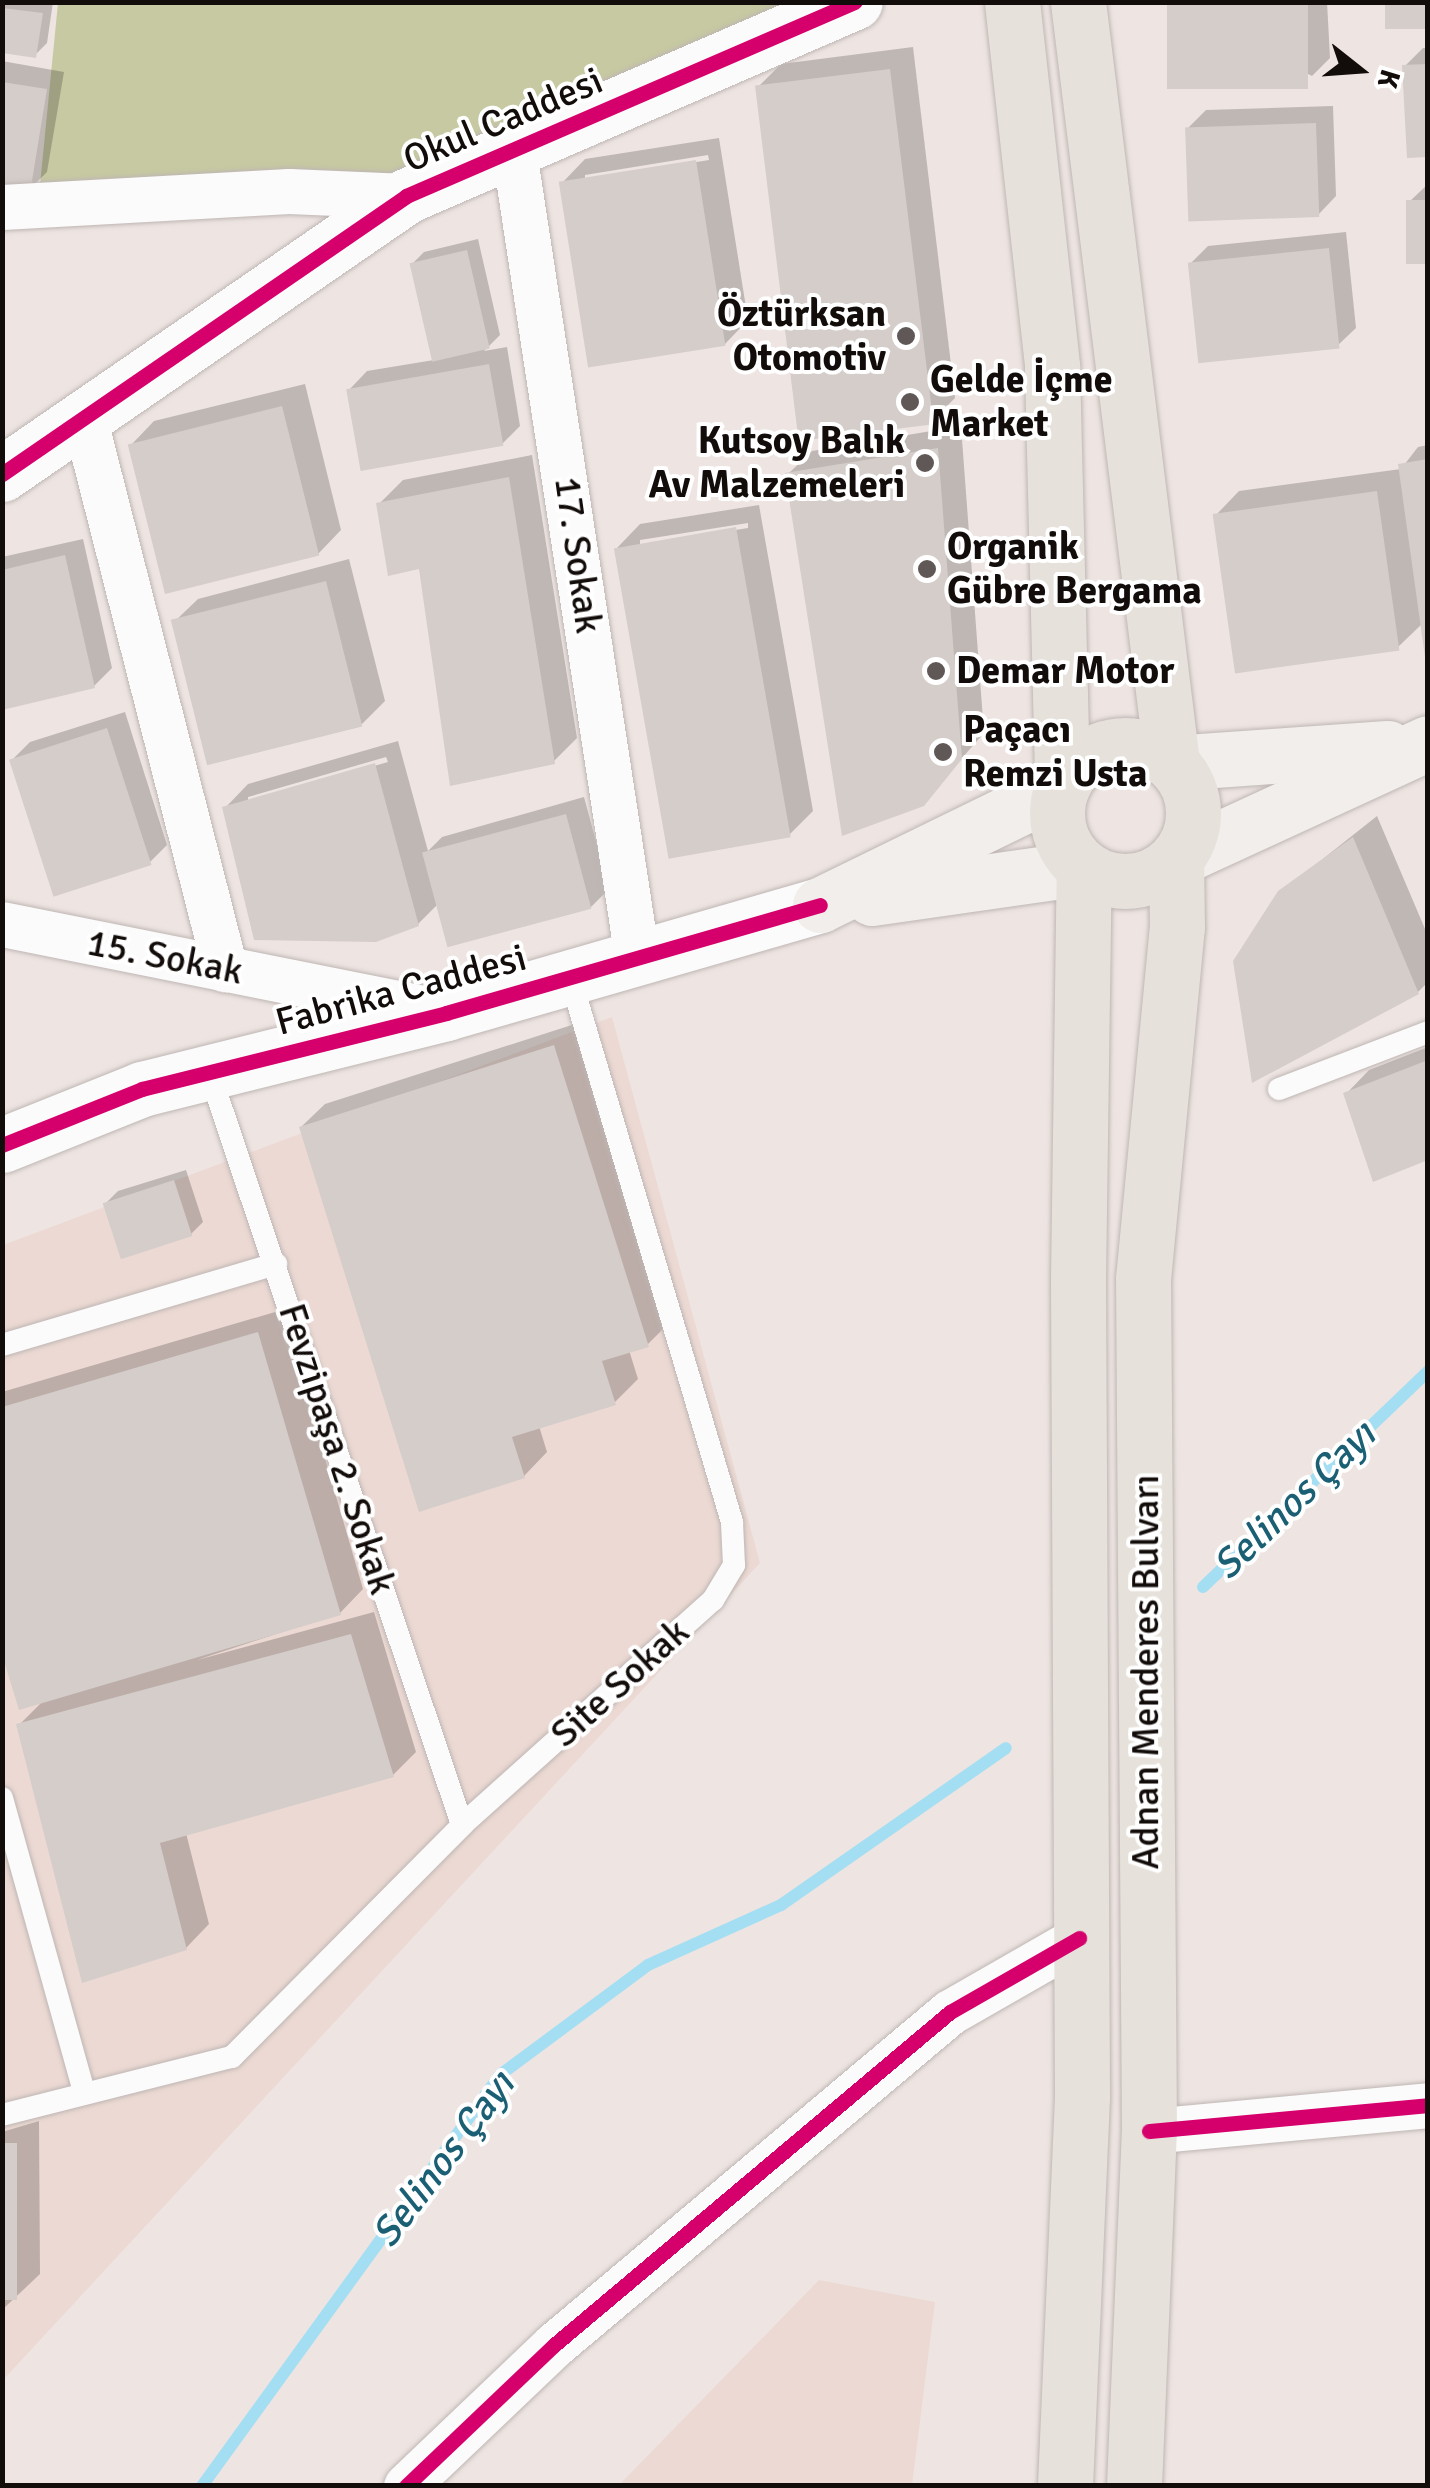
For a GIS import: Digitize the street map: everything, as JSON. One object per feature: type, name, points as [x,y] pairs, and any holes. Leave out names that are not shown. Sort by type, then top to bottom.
[{"type":"main road","points":[[1012,2],[1052,367],[1062,787],[1059,832],[1084,868]]},
{"type":"main road","points":[[1078,2],[1172,763],[1194,807],[1193,825],[1176,859]]},
{"type":"main road","points":[[820,906],[1062,787],[1090,755],[1111,746],[1132,745],[1172,763],[1424,744]]},
{"type":"main road","points":[[820,906],[1084,868],[1132,881],[1424,744]]},
{"type":"main road","name":"Adnan Menderes Bulvarı","points":[[1134,2486],[1149,2131],[1143,1279],[1174,966],[1176,859]]},
{"type":"main road","name":"Adnan Menderes Bulvarı","points":[[1066,2486],[1082,2097],[1078,1280],[1084,868]]},
{"type":"street","name":"Okul Caddesi","points":[[2,474],[406,196],[855,2]]},
{"type":"street","name":"17. Sokak","points":[[514,152],[637,958]]},
{"type":"street","points":[[2,208],[288,191],[406,196]]},
{"type":"street","points":[[84,421],[225,969]]},
{"type":"street","name":"Fabrika Caddesi","points":[[2,1145],[142,1090],[446,1013],[820,906]]},
{"type":"street","name":"15. Sokak","points":[[2,924],[446,1013]]},
{"type":"street","points":[[406,2486],[554,2345],[950,2012],[1079,1938]]},
{"type":"street","points":[[1149,2131],[1428,2105]]},
{"type":"lane","name":"Site Sokak","points":[[2,2114],[232,2057],[462,1825],[713,1600],[734,1564],[732,1522],[570,977]]},
{"type":"lane","points":[[1279,1089],[1428,1032]]},
{"type":"lane","name":"Fevzipaşa 2. Sokak","points":[[210,1074],[462,1825]]},
{"type":"lane","points":[[2,1344],[276,1264]]},
{"type":"lane","points":[[2,1798],[84,2092]]},
{"type":"shaded area","points":[[612,1017],[760,1563],[3,2380],[3,1245]]},
{"type":"shaded area","points":[[819,2280],[935,2302],[912,2485],[619,2485]]},
{"type":"green space","points":[[58,3],[855,3],[406,196],[38,205]]},
{"type":"building","points":[[1167,2],[1308,2],[1308,89],[1167,89]]},
{"type":"building","points":[[1385,2],[1428,2],[1428,29],[1385,29]]},
{"type":"building","points":[[2,8],[43,13],[36,58],[2,53]]},
{"type":"building","points":[[1428,64],[1428,157],[1407,158],[1402,65]]},
{"type":"building","points":[[890,69],[934,424],[799,441],[755,86]]},
{"type":"building","points":[[2,82],[47,89],[30,193],[2,190]]},
{"type":"building","points":[[1316,123],[1319,217],[1188,222],[1185,128]]},
{"type":"building","points":[[696,160],[725,346],[588,367],[559,182]]},
{"type":"building","points":[[1406,200],[1428,200],[1428,264],[1406,264]]},
{"type":"building","points":[[1329,248],[1340,348],[1198,363],[1188,263]]},
{"type":"building","points":[[467,250],[490,348],[432,362],[410,263]]},
{"type":"building","points":[[489,364],[503,446],[361,471],[346,389]]},
{"type":"building","points":[[282,406],[319,555],[165,594],[128,444]]},
{"type":"building","points":[[938,448],[962,759],[924,806],[842,836],[785,473]]},
{"type":"building","points":[[1428,459],[1428,657],[1425,657],[1398,464]]},
{"type":"building","points":[[509,477],[555,764],[450,786],[419,569],[388,576],[376,503]]},
{"type":"building","points":[[1377,491],[1399,650],[1235,674],[1213,514]]},
{"type":"building","points":[[736,527],[791,837],[669,859],[614,549]]},
{"type":"building","points":[[65,555],[95,688],[2,710],[2,570]]},
{"type":"building","points":[[326,581],[362,727],[207,765],[171,620]]},
{"type":"building","points":[[107,728],[151,865],[54,897],[9,760]]},
{"type":"building","points":[[375,763],[419,926],[376,942],[254,940],[222,807]]},
{"type":"building","points":[[566,814],[591,909],[447,947],[422,853]]},
{"type":"building","points":[[1353,837],[1419,994],[1252,1083],[1233,961],[1278,891]]},
{"type":"building","points":[[554,1045],[649,1347],[602,1361],[616,1405],[512,1437],[525,1478],[419,1512],[299,1127]]},
{"type":"building","points":[[1428,1060],[1428,1160],[1373,1182],[1343,1093]]},
{"type":"building","points":[[174,1180],[192,1236],[121,1259],[103,1203]]},
{"type":"building","points":[[258,1332],[341,1615],[19,1710],[2,1654],[2,1407]]},
{"type":"building","points":[[351,1634],[394,1777],[160,1843],[187,1950],[82,1983],[16,1724]]},
{"type":"building","points":[[2,2143],[17,2143],[17,2300],[2,2300]]},
{"type":"waterway","name":"Selinos Çayı","points":[[1203,1587],[1428,1371]]},
{"type":"waterway","name":"Selinos Çayı","points":[[202,2486],[500,2075],[648,1965],[781,1905],[1006,1748]]},
{"type":"cycle path","points":[[2,474],[406,196],[855,2]]},
{"type":"cycle path","points":[[2,1145],[142,1089],[446,1013],[820,905]]},
{"type":"cycle path","points":[[406,2486],[554,2345],[950,2012],[1079,1938]]},
{"type":"cycle path","points":[[1149,2131],[1428,2105]]},
{"type":"place","name":"Öztürksan Otomotiv","points":[[906,336]]},
{"type":"place","name":"Gelde İçme Market","points":[[910,402]]},
{"type":"place","name":"Kutsoy Balık Av Malzemeleri","points":[[925,463]]},
{"type":"place","name":"Organik Gübre Bergama","points":[[927,569]]},
{"type":"place","name":"Demar Motor","points":[[936,671]]},
{"type":"place","name":"Paçacı Remzi Usta","points":[[943,752]]}]
